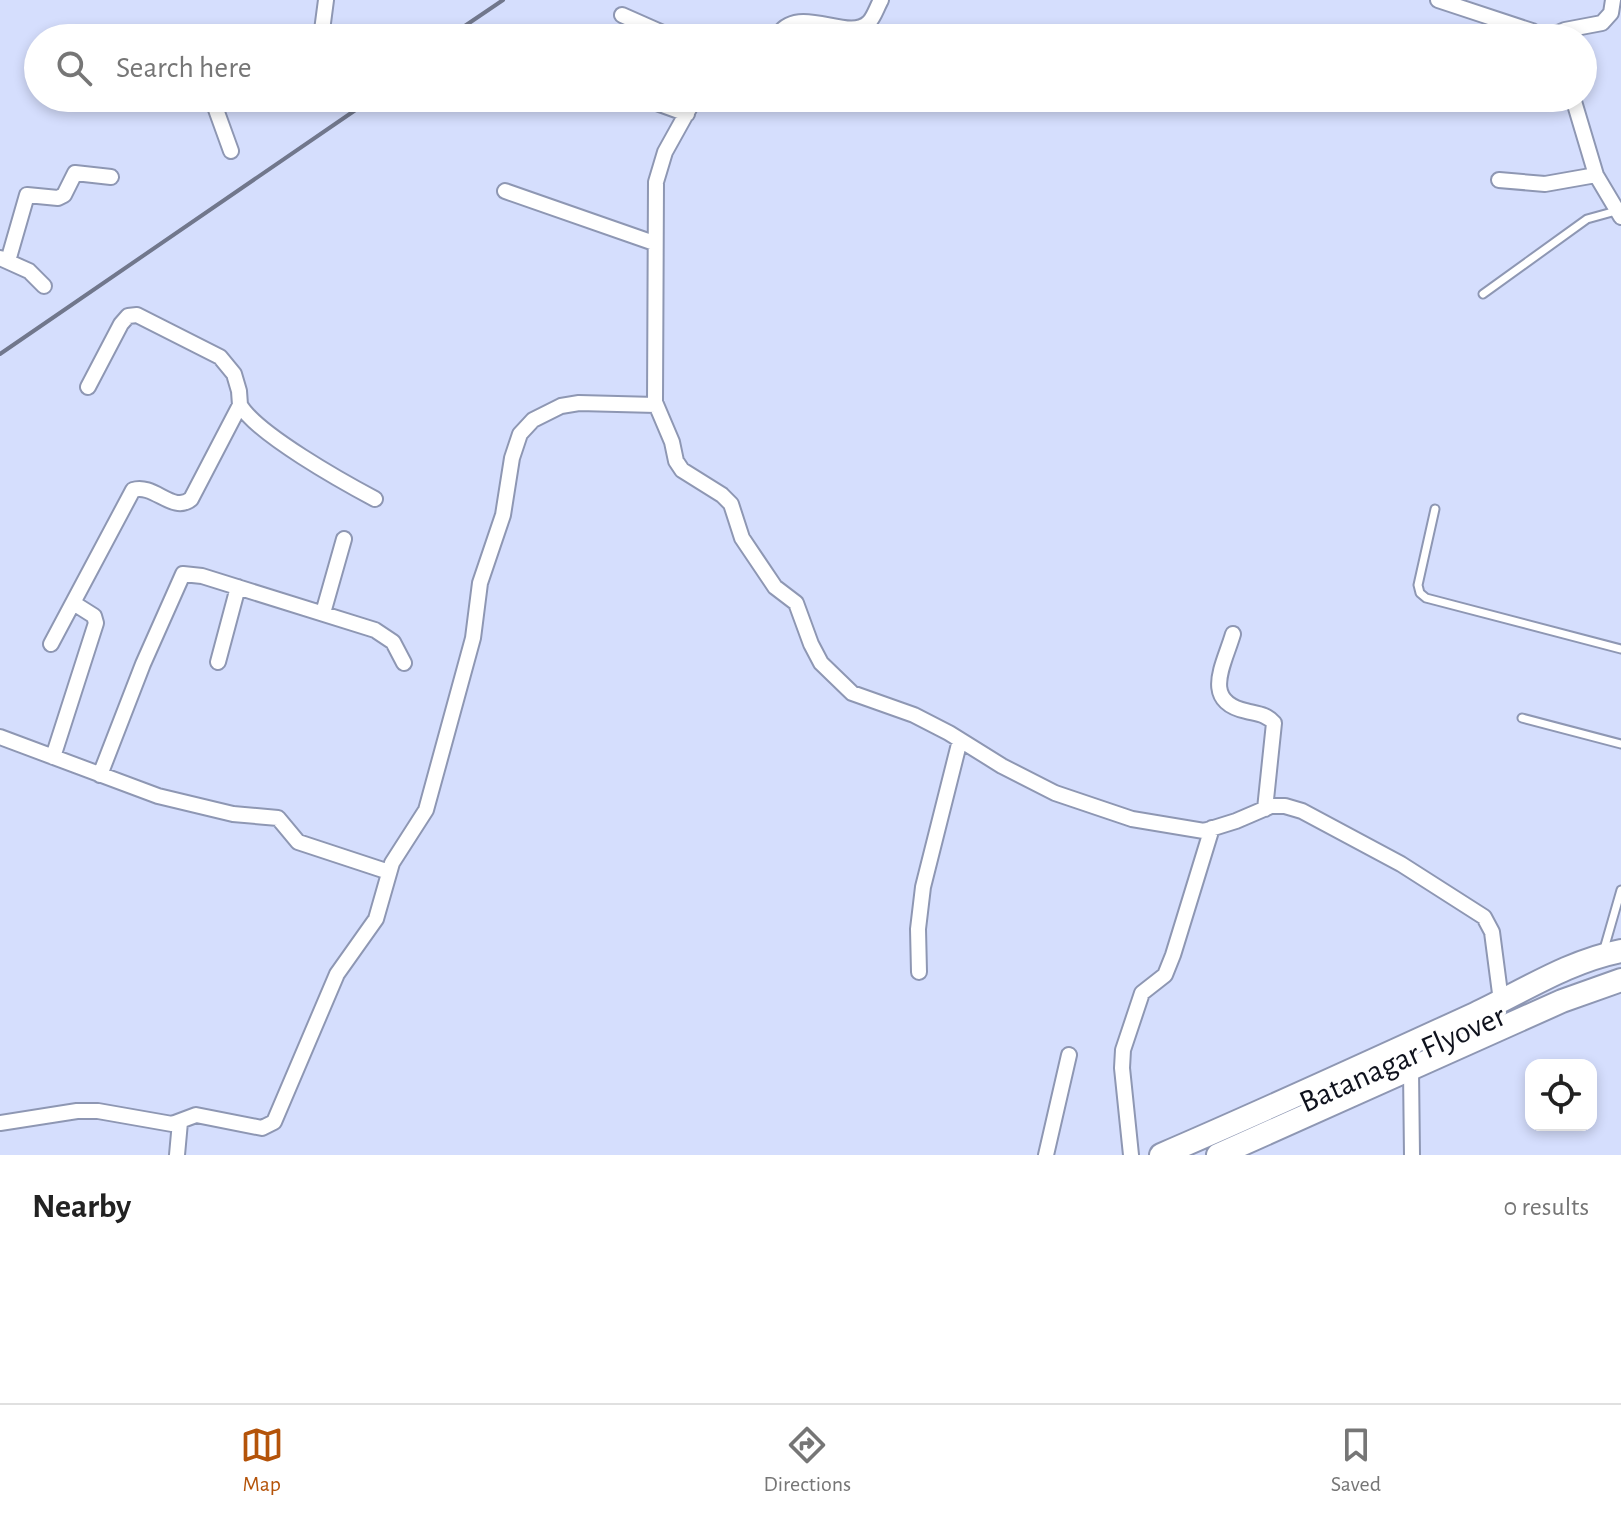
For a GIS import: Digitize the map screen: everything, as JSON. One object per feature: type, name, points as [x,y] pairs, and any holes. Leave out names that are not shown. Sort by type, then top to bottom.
[{"type":"street","points":[[323,24],[326,0]]},
{"type":"street","points":[[868,24],[881,0]]},
{"type":"street","points":[[1438,0],[1511,24]]},
{"type":"street","points":[[1597,24],[1608,19],[1613,0]]},
{"type":"street","points":[[782,24],[787,19],[805,14],[844,24]]},
{"type":"street","points":[[622,15],[642,24]]},
{"type":"street","points":[[217,112],[231,151]]},
{"type":"street","points":[[682,112],[687,114],[665,152],[656,182],[656,405],[672,442],[676,461],[682,470],[731,504],[742,538],[775,587],[796,603],[821,663],[841,685],[852,693],[914,715],[1055,793],[1132,819],[1204,831],[1265,809],[1285,806],[1302,811],[1401,864],[1484,917],[1492,932],[1501,1001]]},
{"type":"street","points":[[1577,112],[1596,175],[1619,214]]},
{"type":"street","points":[[44,286],[29,271],[4,260],[27,195],[58,198],[64,195],[75,173],[111,177]]},
{"type":"street","points":[[1499,180],[1545,184],[1596,175]]},
{"type":"street","points":[[505,191],[654,243]]},
{"type":"street","points":[[88,387],[121,324],[128,316],[137,315],[220,357],[234,374],[240,405],[251,419],[336,478],[375,499]]},
{"type":"street","points":[[0,1123],[77,1111],[98,1111],[172,1124],[196,1115],[262,1128],[274,1122],[337,974],[376,919],[398,849],[426,810],[473,638],[480,583],[503,515],[512,458],[520,434],[533,420],[561,406],[579,403],[656,405]]},
{"type":"street","points":[[51,644],[133,490],[146,488],[177,504],[185,504],[191,499],[240,405]]},
{"type":"street","points":[[323,613],[344,539]]},
{"type":"street","points":[[100,775],[180,578],[187,573],[323,613],[383,635],[399,650],[404,663]]},
{"type":"street","points":[[218,662],[238,587]]},
{"type":"street","points":[[53,757],[96,623],[94,616],[75,604]]},
{"type":"street","points":[[1233,634],[1218,692],[1223,702],[1232,708],[1267,715],[1274,723],[1265,809]]},
{"type":"street","points":[[0,737],[100,775],[189,804],[233,814],[278,818],[298,842],[389,872]]},
{"type":"street","points":[[919,972],[918,929],[923,887],[960,740]]},
{"type":"street","points":[[1131,1155],[1122,1068],[1125,1041],[1142,993],[1165,975],[1212,828]]},
{"type":"street","points":[[1161,1155],[1542,980],[1614,957]]},
{"type":"street","name":"Batanagar Flyover","points":[[1184,1155],[1347,1084],[1559,986],[1614,957]]},
{"type":"street","points":[[1218,1155],[1562,1001],[1621,980]]},
{"type":"street","points":[[1046,1155],[1069,1055]]},
{"type":"street","points":[[1411,1070],[1412,1155]]},
{"type":"street","points":[[177,1155],[180,1122]]},
{"type":"lane","points":[[1483,294],[1587,219],[1619,214]]},
{"type":"lane","points":[[1435,509],[1418,585],[1420,593],[1426,598],[1621,649]]},
{"type":"lane","points":[[1522,718],[1621,744]]},
{"type":"lane","points":[[1614,957],[1621,890]]},
{"type":"railway","points":[[468,24],[503,0]]},
{"type":"railway","points":[[0,354],[353,112]]}]
